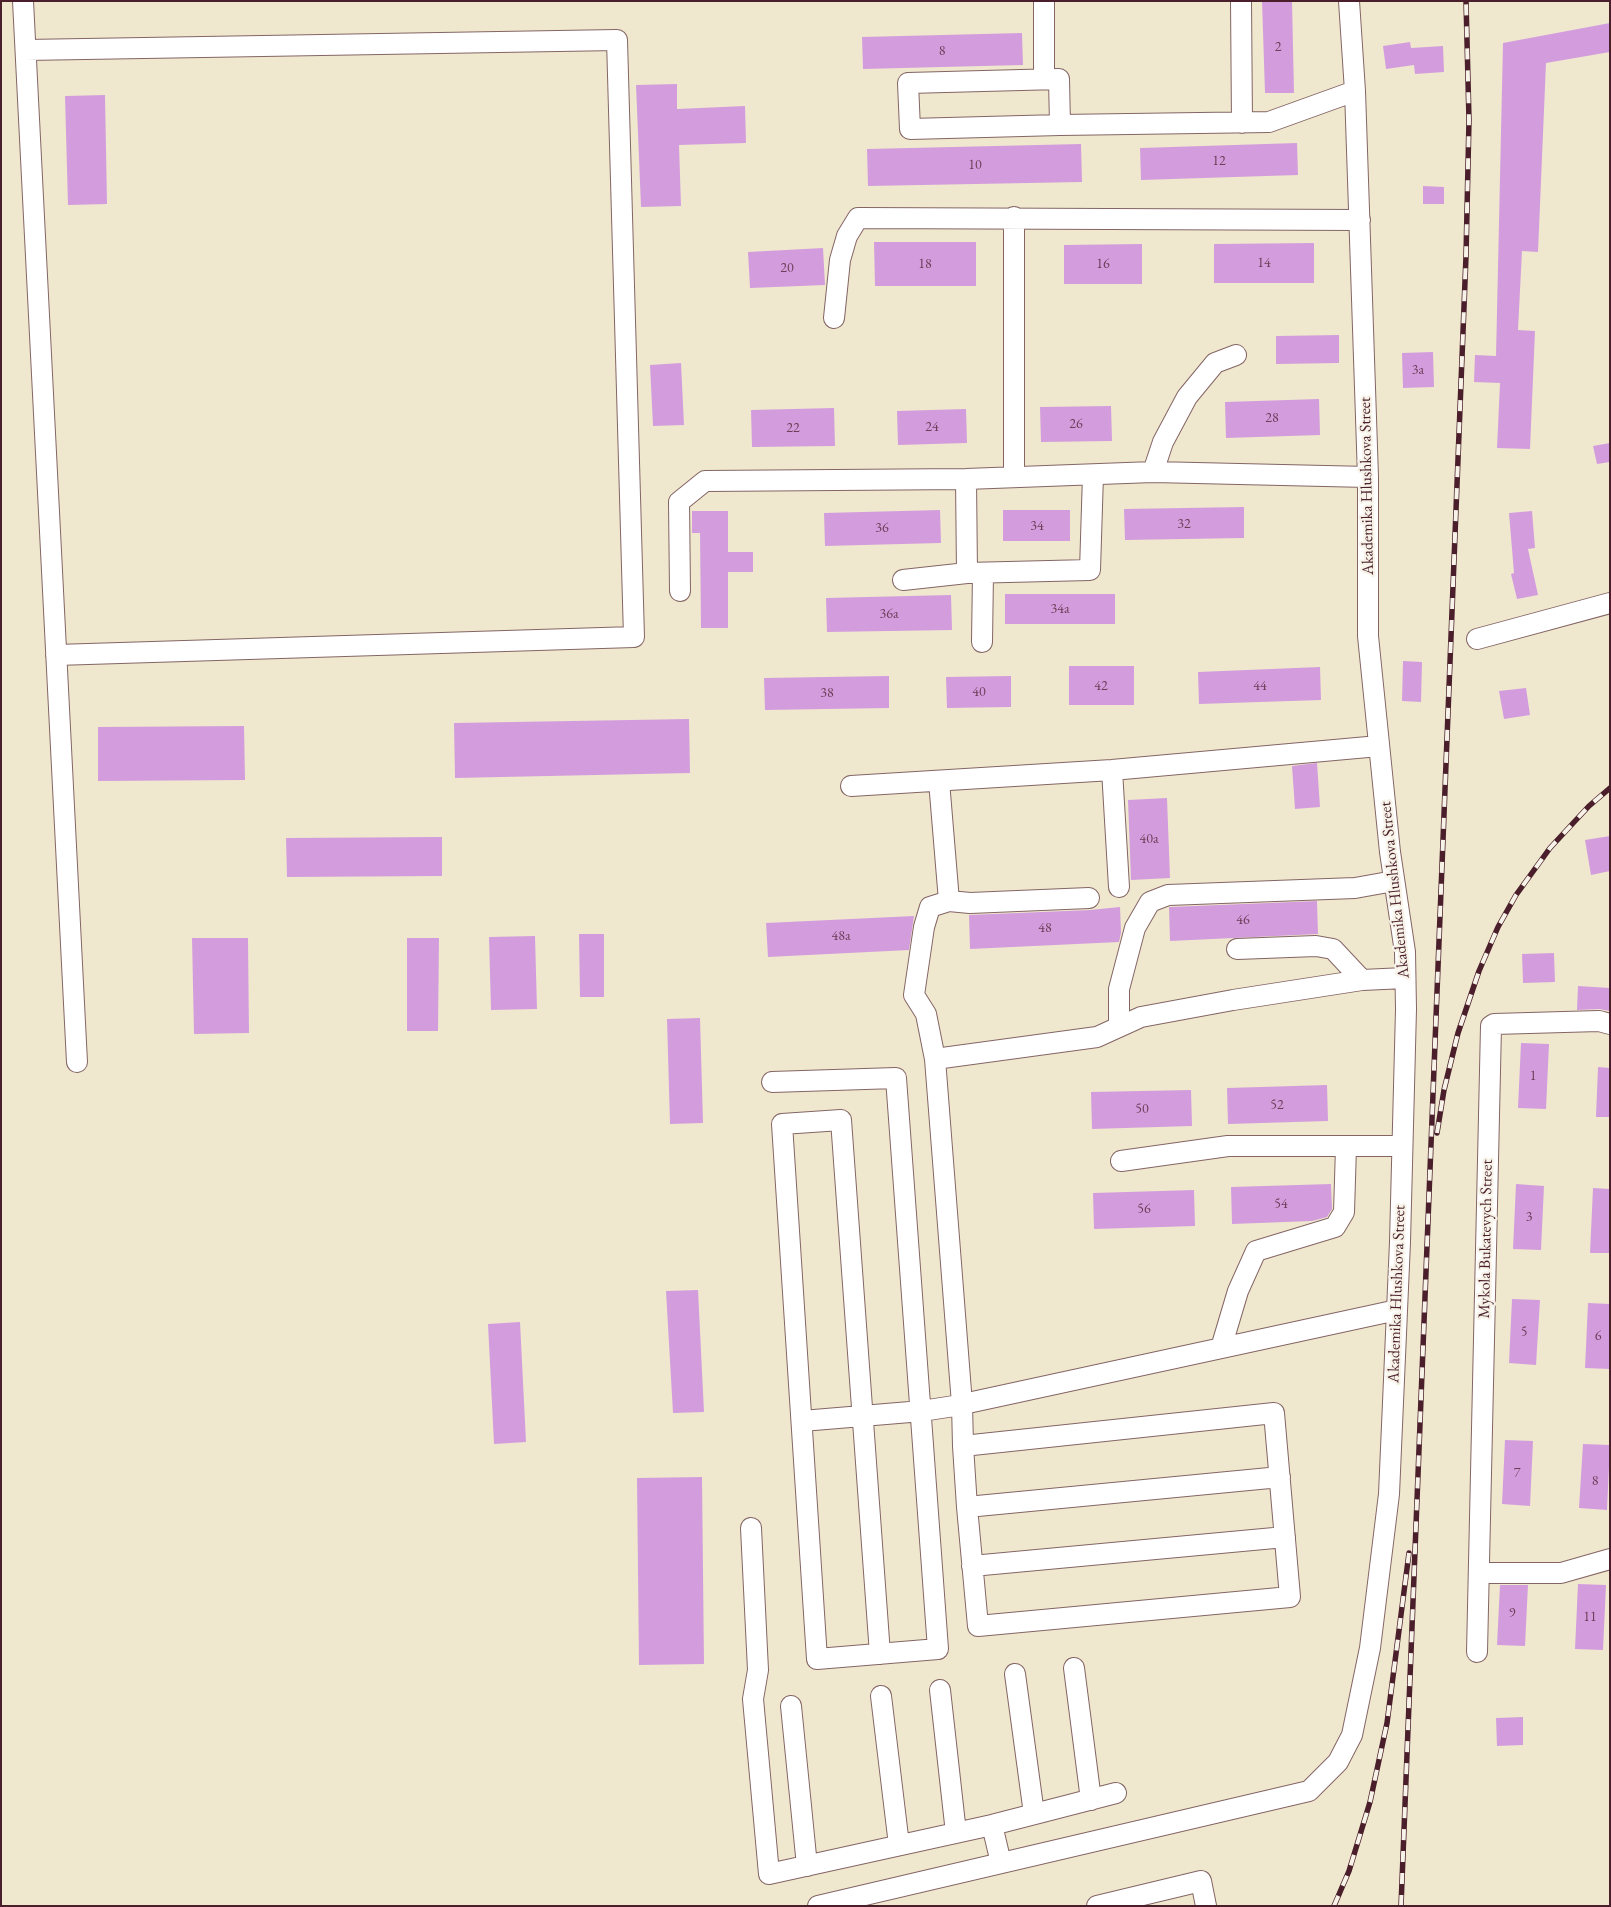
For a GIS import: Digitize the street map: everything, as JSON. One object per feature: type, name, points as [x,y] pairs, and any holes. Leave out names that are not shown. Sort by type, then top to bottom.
[{"type":"street","points":[[23,1],[77,1062]]},
{"type":"street","points":[[1044,1],[1044,79]]},
{"type":"street","points":[[1241,1],[1242,123]]},
{"type":"street","name":"Akademika Hlushkova Street","points":[[1001,1863],[1309,1791],[1338,1762],[1352,1735],[1370,1648],[1389,1494],[1397,1310],[1406,1009],[1405,952],[1394,881],[1368,636],[1368,477],[1355,91],[1349,1]]},
{"type":"street","points":[[26,50],[617,40],[634,637],[56,655]]},
{"type":"street","points":[[1060,125],[1059,79],[908,83],[910,130],[1060,125],[1269,122],[1355,91]]},
{"type":"street","points":[[834,318],[840,260],[846,236],[858,218],[1014,217],[1360,220]]},
{"type":"street","points":[[1014,217],[1014,477]]},
{"type":"street","points":[[1154,472],[1163,442],[1187,397],[1215,363],[1236,355]]},
{"type":"street","points":[[680,591],[679,502],[705,481],[966,479],[1154,472],[1368,477]]},
{"type":"street","points":[[903,580],[975,573],[1090,570],[1093,475]]},
{"type":"street","points":[[966,479],[982,642]]},
{"type":"street","points":[[1476,639],[1610,603]]},
{"type":"street","points":[[850,786],[1112,770],[1379,746]]},
{"type":"street","points":[[1112,770],[1119,887]]},
{"type":"street","points":[[939,781],[950,901]]},
{"type":"street","points":[[1119,1027],[1119,989],[1135,928],[1150,902],[1168,894],[1355,888],[1394,881]]},
{"type":"street","points":[[963,1446],[1274,1413],[1290,1597],[978,1626],[958,1405],[935,1059],[926,1014],[914,995],[924,928],[930,907],[950,901],[970,903],[1089,898]]},
{"type":"street","points":[[1237,949],[1316,946],[1333,949],[1362,980]]},
{"type":"street","points":[[935,1059],[1098,1037],[1141,1017],[1232,1000],[1362,980],[1405,978]]},
{"type":"street","name":"Mykola Bukatevych Street","points":[[1477,1652],[1491,1026],[1494,1024],[1599,1021],[1610,1024]]},
{"type":"street","points":[[772,1082],[896,1078],[922,1411],[938,1649],[880,1654],[817,1659],[782,1124],[841,1120],[880,1654]]},
{"type":"street","points":[[1121,1160],[1228,1146],[1402,1146]]},
{"type":"street","points":[[1220,1348],[1238,1291],[1256,1251],[1335,1227],[1344,1212],[1346,1147]]},
{"type":"street","points":[[802,1422],[922,1411],[958,1405],[1397,1310]]},
{"type":"street","points":[[967,1507],[1280,1477]]},
{"type":"street","points":[[752,1528],[758,1670],[753,1699],[769,1874],[992,1825],[1116,1794]]},
{"type":"street","points":[[972,1566],[1285,1537]]},
{"type":"street","points":[[1479,1573],[1561,1574],[1610,1559]]},
{"type":"street","points":[[1074,1668],[1091,1800]]},
{"type":"street","points":[[1015,1674],[1034,1814]]},
{"type":"street","points":[[940,1690],[956,1833]]},
{"type":"street","points":[[881,1696],[899,1845]]},
{"type":"street","points":[[791,1706],[807,1866]]},
{"type":"street","points":[[818,1906],[1001,1863],[992,1825]]},
{"type":"street","points":[[1096,1906],[1201,1882],[1206,1906]]},
{"type":"building","points":[[1262,1],[1292,1],[1294,93],[1265,93]]},
{"type":"building","points":[[1610,23],[1610,52],[1546,63],[1538,252],[1522,251],[1518,330],[1535,331],[1530,449],[1497,448],[1500,383],[1474,382],[1475,355],[1496,356],[1503,43]]},
{"type":"building","points":[[1022,33],[1023,65],[863,69],[862,37]]},
{"type":"building","points":[[1410,42],[1411,48],[1443,46],[1444,72],[1415,74],[1414,65],[1386,69],[1383,46]]},
{"type":"building","points":[[677,84],[677,109],[745,106],[746,143],[679,145],[681,206],[641,207],[636,85]]},
{"type":"building","points":[[105,95],[107,204],[68,205],[65,96]]},
{"type":"building","points":[[1297,143],[1298,175],[1141,180],[1140,148]]},
{"type":"building","points":[[1081,144],[1082,182],[868,186],[867,149]]},
{"type":"building","points":[[1423,186],[1444,187],[1444,204],[1423,204]]},
{"type":"building","points":[[874,242],[976,242],[976,286],[875,286]]},
{"type":"building","points":[[1314,243],[1314,283],[1214,283],[1214,244]]},
{"type":"building","points":[[1142,244],[1142,284],[1064,284],[1064,245]]},
{"type":"building","points":[[823,248],[825,285],[750,288],[748,252]]},
{"type":"building","points":[[1339,335],[1339,363],[1276,364],[1276,336]]},
{"type":"building","points":[[1433,352],[1434,387],[1403,388],[1402,353]]},
{"type":"building","points":[[681,363],[684,425],[653,426],[650,365]]},
{"type":"building","points":[[1319,399],[1320,435],[1226,438],[1225,402]]},
{"type":"building","points":[[1111,406],[1112,441],[1041,442],[1040,407]]},
{"type":"building","points":[[834,408],[835,446],[752,447],[751,410]]},
{"type":"building","points":[[966,409],[967,443],[898,445],[897,411]]},
{"type":"building","points":[[1610,443],[1610,462],[1597,464],[1593,446]]},
{"type":"building","points":[[1244,507],[1244,538],[1125,540],[1124,509]]},
{"type":"building","points":[[940,510],[941,543],[825,546],[824,513]]},
{"type":"building","points":[[1003,510],[1070,510],[1070,541],[1003,541]]},
{"type":"building","points":[[692,511],[728,511],[728,552],[753,552],[753,572],[728,572],[728,628],[701,628],[700,533],[692,533]]},
{"type":"building","points":[[1532,511],[1535,548],[1528,549],[1538,595],[1517,599],[1511,574],[1514,573],[1509,513]]},
{"type":"building","points":[[1005,594],[1115,594],[1115,624],[1005,624]]},
{"type":"building","points":[[951,595],[952,630],[827,632],[826,598]]},
{"type":"building","points":[[1403,661],[1422,662],[1421,702],[1402,701]]},
{"type":"building","points":[[1069,666],[1134,666],[1134,705],[1069,705]]},
{"type":"building","points":[[1320,667],[1321,700],[1199,704],[1198,672]]},
{"type":"building","points":[[889,676],[889,708],[765,710],[764,678]]},
{"type":"building","points":[[1011,676],[1011,707],[947,708],[946,677]]},
{"type":"building","points":[[1526,688],[1530,715],[1504,719],[1499,691]]},
{"type":"building","points":[[689,719],[690,773],[455,778],[454,723]]},
{"type":"building","points":[[244,726],[245,780],[98,781],[98,727]]},
{"type":"building","points":[[1317,763],[1320,807],[1295,809],[1292,766]]},
{"type":"building","points":[[1167,798],[1170,878],[1131,880],[1128,800]]},
{"type":"building","points":[[1610,836],[1610,871],[1591,875],[1585,840]]},
{"type":"building","points":[[442,837],[442,876],[287,877],[286,838]]},
{"type":"building","points":[[1317,901],[1318,934],[1170,941],[1169,907]]},
{"type":"building","points":[[1120,907],[1121,933],[1119,942],[970,949],[969,915]]},
{"type":"building","points":[[914,916],[909,950],[768,957],[766,923]]},
{"type":"building","points":[[579,934],[604,934],[604,997],[580,997]]},
{"type":"building","points":[[535,936],[537,1009],[491,1010],[489,937]]},
{"type":"building","points":[[192,938],[248,938],[249,1033],[194,1034]]},
{"type":"building","points":[[407,938],[439,938],[438,1031],[407,1031]]},
{"type":"building","points":[[1554,953],[1555,982],[1523,983],[1522,954]]},
{"type":"building","points":[[1578,986],[1610,988],[1610,1011],[1599,1009],[1577,1010]]},
{"type":"building","points":[[700,1018],[703,1123],[670,1124],[667,1019]]},
{"type":"building","points":[[1521,1043],[1549,1044],[1546,1109],[1518,1108]]},
{"type":"building","points":[[1598,1067],[1610,1068],[1610,1117],[1596,1117]]},
{"type":"building","points":[[1327,1085],[1328,1121],[1228,1124],[1227,1088]]},
{"type":"building","points":[[1191,1090],[1192,1126],[1092,1129],[1091,1092]]},
{"type":"building","points":[[1331,1184],[1332,1209],[1327,1217],[1312,1221],[1232,1224],[1231,1187]]},
{"type":"building","points":[[1516,1184],[1544,1186],[1541,1250],[1513,1249]]},
{"type":"building","points":[[1593,1188],[1610,1189],[1610,1253],[1590,1253]]},
{"type":"building","points":[[1194,1190],[1195,1226],[1094,1229],[1093,1193]]},
{"type":"building","points":[[698,1290],[704,1412],[673,1413],[666,1291]]},
{"type":"building","points":[[1512,1299],[1540,1300],[1536,1365],[1509,1363]]},
{"type":"building","points":[[1588,1303],[1610,1304],[1610,1369],[1585,1368]]},
{"type":"building","points":[[520,1322],[526,1442],[494,1444],[488,1324]]},
{"type":"building","points":[[1505,1440],[1533,1441],[1530,1506],[1502,1504]]},
{"type":"building","points":[[1583,1444],[1610,1445],[1607,1510],[1579,1508]]},
{"type":"building","points":[[702,1477],[704,1664],[639,1665],[637,1478]]},
{"type":"building","points":[[1578,1584],[1606,1585],[1603,1650],[1575,1649]]},
{"type":"building","points":[[1500,1585],[1528,1585],[1525,1646],[1497,1645]]},
{"type":"building","points":[[1523,1717],[1523,1745],[1497,1746],[1496,1718]]},
{"type":"railway","points":[[1401,1906],[1466,256],[1469,120],[1466,1]]},
{"type":"railway","points":[[1437,1133],[1444,1090],[1458,1033],[1479,971],[1498,927],[1516,895],[1550,848],[1589,806],[1610,788]]},
{"type":"railway","points":[[1334,1906],[1349,1871],[1370,1802],[1387,1723],[1409,1553]]}]
